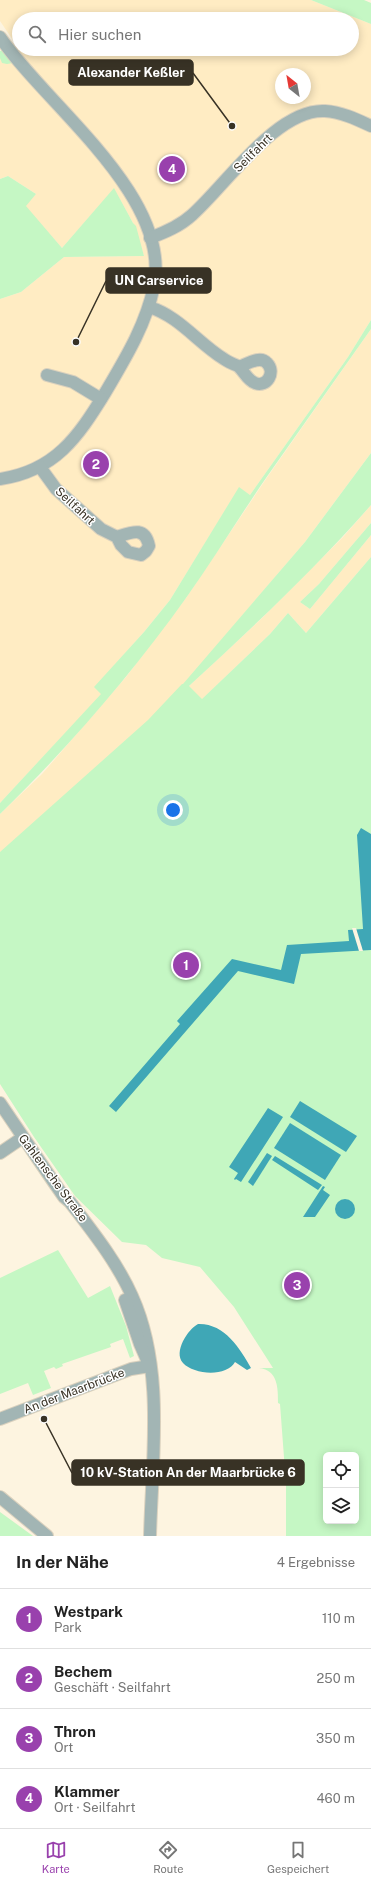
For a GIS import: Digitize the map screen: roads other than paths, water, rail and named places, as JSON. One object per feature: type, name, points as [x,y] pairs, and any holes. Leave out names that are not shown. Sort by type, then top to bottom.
[{"type":"street","points":[[0,37],[12,52]]},
{"type":"street","points":[[0,479],[23,474],[40,467],[55,458],[71,443],[84,426],[129,352],[149,307],[154,285],[155,264],[150,238],[135,202],[113,168],[15,56]]},
{"type":"street","name":"Seilfahrt","points":[[150,238],[175,227],[192,214],[271,134],[292,118],[302,114],[325,111],[342,114],[371,126]]},
{"type":"street","points":[[149,307],[160,310],[174,319],[223,359],[239,367]]},
{"type":"street","points":[[47,375],[73,382],[101,399]]},
{"type":"street","name":"Seilfahrt","points":[[40,467],[56,489],[100,529],[117,537]]},
{"type":"street","name":"Gahlensche Straße","points":[[0,1103],[22,1138],[64,1197],[70,1202],[124,1279],[140,1314],[149,1344],[153,1396],[154,1437],[150,1536]]},
{"type":"street","points":[[0,1153],[22,1138]]},
{"type":"street","name":"An der Maarbrücke","points":[[0,1419],[114,1376],[131,1370],[150,1366]]},
{"type":"street","points":[[0,1497],[47,1536]]},
{"type":"water","points":[[361,828],[371,834],[371,950],[301,954],[294,984],[238,971],[116,1112],[109,1106],[180,1024],[177,1021],[232,959],[281,970],[287,945],[349,941],[348,930],[363,929],[357,835]]},
{"type":"water","points":[[300,1101],[357,1136],[346,1152],[290,1117]]},
{"type":"water","points":[[268,1108],[283,1117],[241,1182],[236,1179],[235,1180],[234,1179],[238,1173],[229,1167]]},
{"type":"water","points":[[290,1123],[341,1155],[325,1180],[274,1148]]},
{"type":"water","points":[[267,1153],[272,1156],[253,1186],[248,1182]]},
{"type":"water","points":[[275,1156],[322,1185],[318,1190],[272,1160]]},
{"type":"water","points":[[323,1186],[325,1187],[323,1190],[330,1195],[315,1217],[303,1217]]},
{"type":"water","points":[[345,1199],[352,1202],[355,1209],[352,1216],[345,1219],[338,1216],[335,1209],[338,1202]]},
{"type":"water","points":[[198,1324],[207,1325],[223,1332],[236,1345],[251,1368],[247,1370],[235,1362],[231,1367],[225,1370],[210,1373],[195,1370],[183,1363],[180,1358],[180,1353],[183,1341],[190,1331]]},
{"type":"place","name":"Alexander Keßler","points":[[232,126]]},
{"type":"place","name":"Klammer","points":[[172,169]]},
{"type":"place","name":"UN Carservice","points":[[76,342]]},
{"type":"place","name":"Bechem","points":[[96,464]]},
{"type":"place","name":"Westpark","points":[[186,965]]},
{"type":"place","name":"Thron","points":[[297,1285]]},
{"type":"place","name":"10 kV-Station An der Maarbrücke 6","points":[[44,1419]]}]
